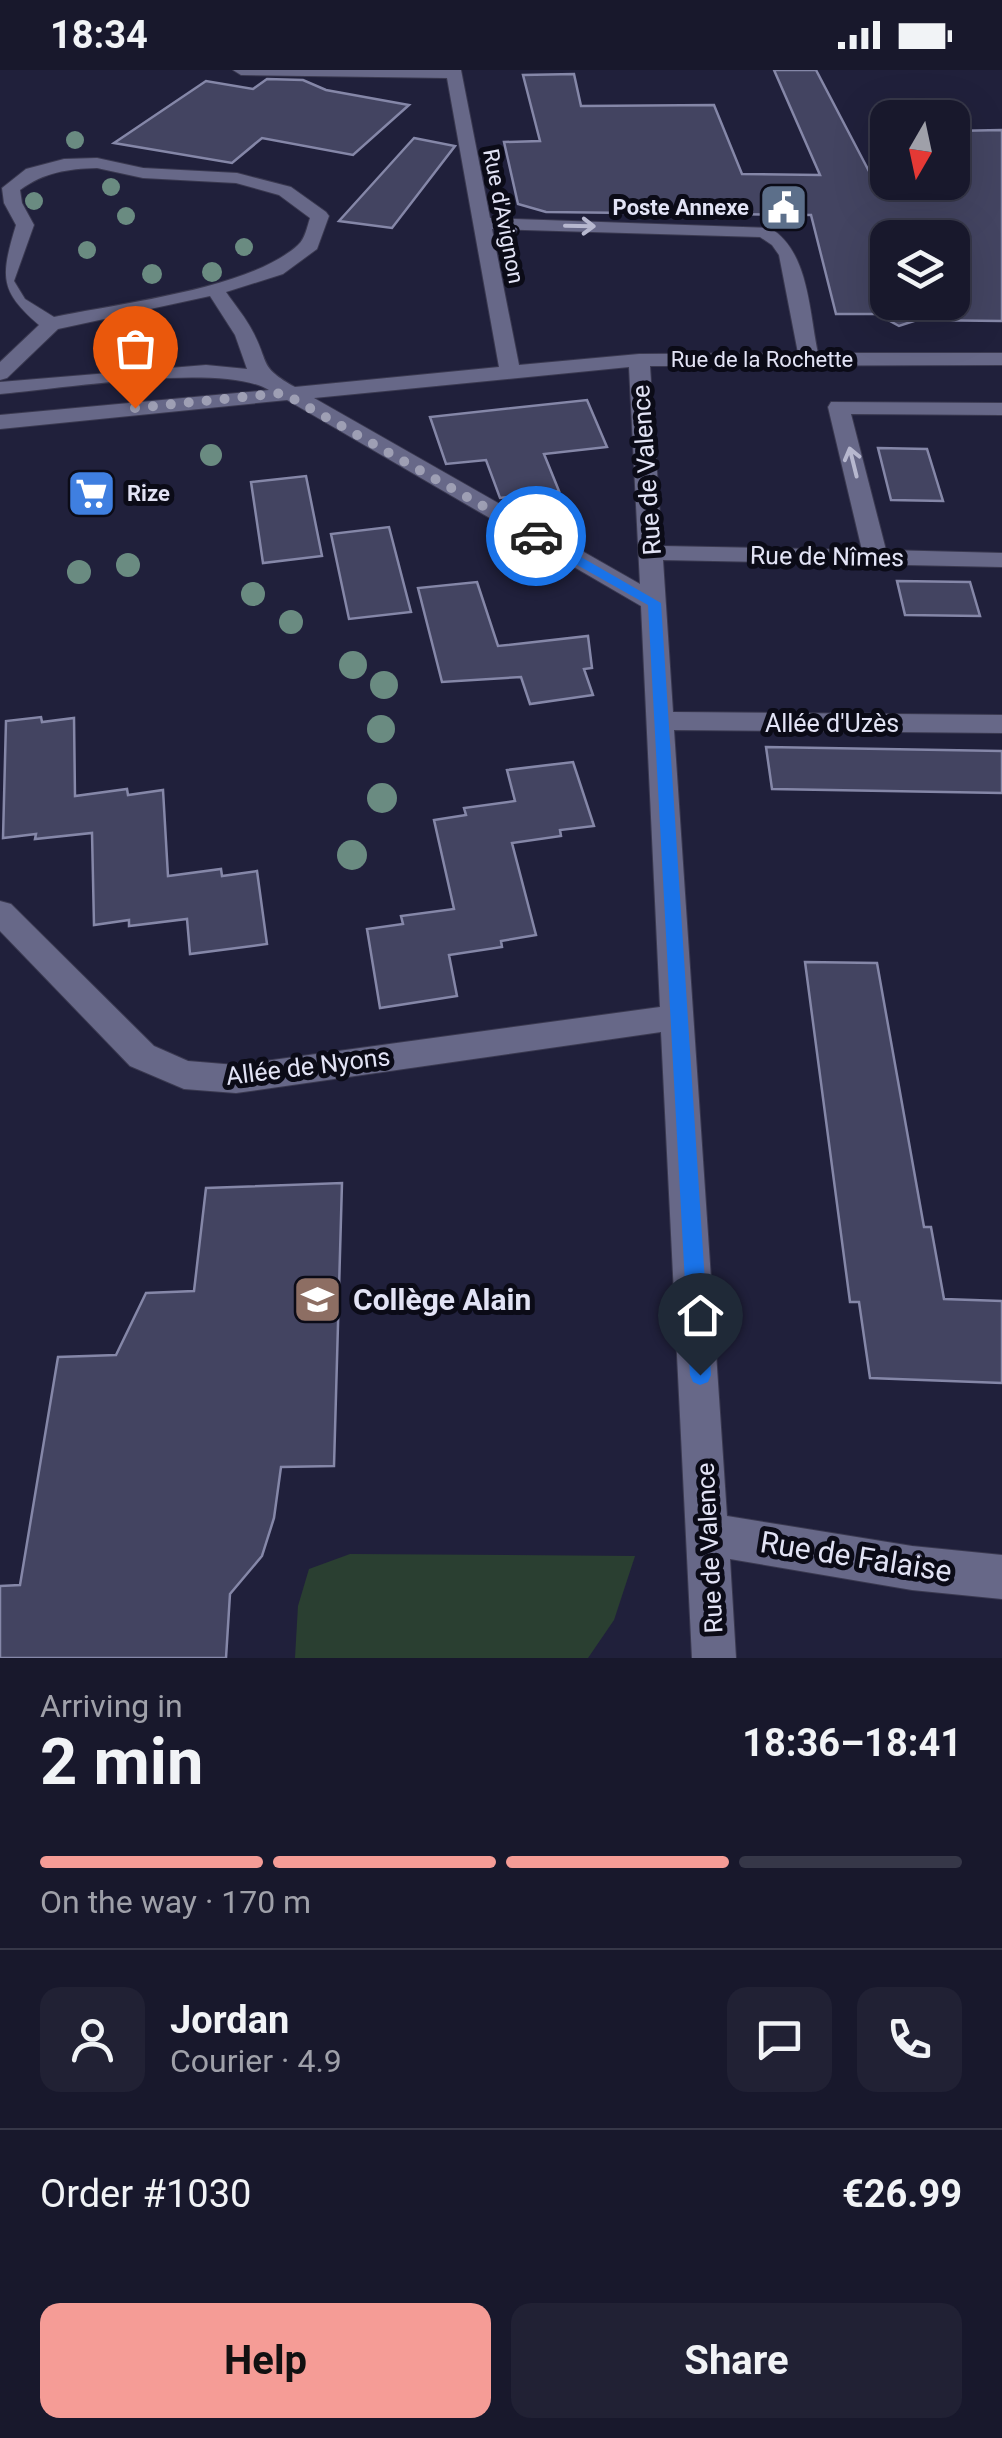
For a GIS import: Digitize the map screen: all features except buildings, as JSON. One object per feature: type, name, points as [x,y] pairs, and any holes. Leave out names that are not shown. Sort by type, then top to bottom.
[{"type":"street","points":[[241,70],[453,72]]},
{"type":"street","name":"Rue d'Avignon","points":[[453,72],[510,371]]},
{"type":"street","points":[[0,374],[51,324],[215,289],[276,270],[310,244],[320,216],[285,191],[236,178],[143,173],[97,163],[64,164],[32,173],[12,188],[12,203],[25,225],[4,281],[18,303],[51,324]]},
{"type":"street","points":[[482,224],[764,232],[778,241],[788,256],[809,359]]},
{"type":"street","points":[[215,289],[245,335],[262,378]]},
{"type":"street","name":"Rue de la Rochette","points":[[0,422],[639,360],[1002,359]]},
{"type":"street","name":"Rue de Valence","points":[[639,360],[710,1534],[714,1658]]},
{"type":"street","points":[[0,388],[206,371],[262,378],[654,603]]},
{"type":"street","points":[[876,557],[839,407],[1002,409]]},
{"type":"street","name":"Rue de Nîmes","points":[[652,553],[1002,560]]},
{"type":"street","name":"Allée d'Uzès","points":[[662,722],[1002,724]]},
{"type":"street","name":"Allée de Nyons","points":[[0,912],[142,1056],[184,1075],[236,1078],[679,1017]]},
{"type":"street","name":"Rue de Falaise","points":[[710,1534],[912,1568],[1002,1577]]},
{"type":"green space","points":[[350,1554],[635,1556],[614,1620],[588,1658],[295,1658],[298,1606],[309,1569]]},
{"type":"way so far","points":[[135,408],[283,393],[536,536]]},
{"type":"place","name":"Poste Annexe","points":[[784,207]]},
{"type":"place","name":"Rize","points":[[92,493]]},
{"type":"place","name":"Collège Alain","points":[[318,1300]]},
{"type":"route","points":[[536,536],[654,603],[700,1375]]}]
